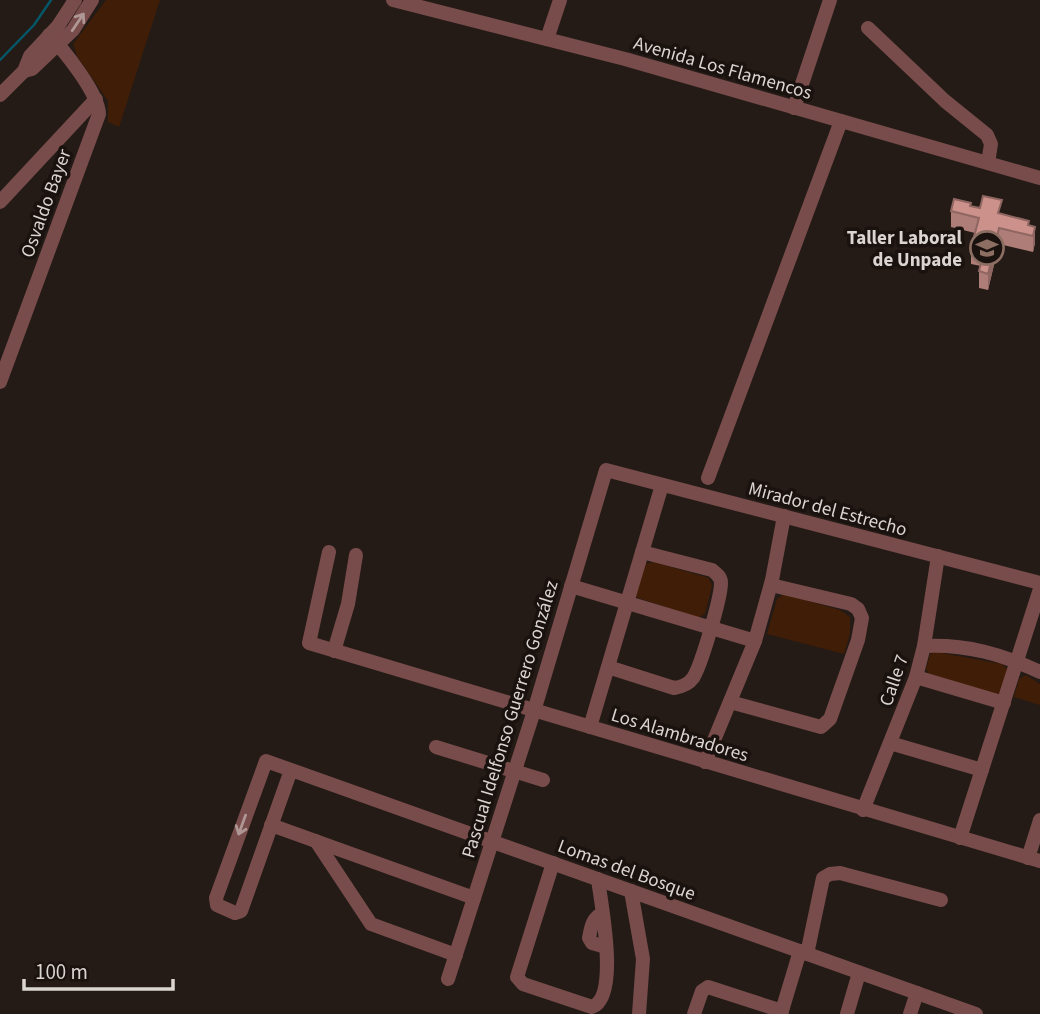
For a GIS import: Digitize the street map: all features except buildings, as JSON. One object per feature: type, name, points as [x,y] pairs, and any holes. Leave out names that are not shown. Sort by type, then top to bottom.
[{"type":"street","points":[[54,40],[75,0]]},
{"type":"street","points":[[0,95],[24,71],[30,56],[73,30],[92,0]]},
{"type":"street","name":"Avenida Los Flamencos","points":[[393,0],[424,4],[1040,178]]},
{"type":"street","points":[[547,39],[560,0]]},
{"type":"street","points":[[794,108],[830,0]]},
{"type":"street","points":[[868,28],[945,101],[987,135],[992,144],[988,163]]},
{"type":"street","points":[[0,202],[96,99],[54,40]]},
{"type":"street","name":"Osvaldo Bayer","points":[[0,382],[99,114],[96,99]]},
{"type":"street","points":[[708,478],[841,121]]},
{"type":"street","points":[[64,133],[86,148]]},
{"type":"street","name":"Mirador del Estrecho","points":[[606,470],[1040,583]]},
{"type":"street","name":"Pascual Idelfonso Guerrero González","points":[[448,979],[534,711],[606,470]]},
{"type":"street","points":[[590,727],[662,485]]},
{"type":"street","points":[[705,762],[755,641],[771,585],[784,516]]},
{"type":"street","name":"Los Alambradores","points":[[329,552],[309,643],[1034,860]]},
{"type":"street","points":[[608,667],[674,688],[684,685],[694,677],[710,628],[721,585],[718,575],[712,570],[642,552]]},
{"type":"street","points":[[334,651],[348,604],[356,555]]},
{"type":"street","name":"Calle 7","points":[[863,810],[916,677],[924,646],[938,556]]},
{"type":"street","points":[[730,702],[817,728],[825,726],[850,667],[862,618],[858,609],[851,604],[771,585]]},
{"type":"street","points":[[571,586],[755,641]]},
{"type":"street","points":[[960,838],[1040,589]]},
{"type":"street","points":[[924,646],[974,648],[1040,672]]},
{"type":"street","points":[[916,677],[1004,704]]},
{"type":"street","points":[[890,743],[982,771]]},
{"type":"street","points":[[436,747],[543,780]]},
{"type":"street","name":"Lomas del Bosque","points":[[271,825],[241,911],[235,913],[217,905],[216,898],[266,761],[976,1014]]},
{"type":"street","points":[[291,770],[271,825],[474,898]]},
{"type":"street","points":[[1034,860],[1040,821]]},
{"type":"street","points":[[316,841],[368,922],[456,955]]},
{"type":"street","points":[[553,863],[517,972],[518,980],[592,1007],[601,1002],[607,981],[606,947],[592,943],[589,938],[596,916],[602,914],[598,879]]},
{"type":"street","points":[[694,1014],[702,991],[708,987],[782,1012],[804,953],[823,878],[830,874],[840,873],[941,900]]},
{"type":"street","points":[[631,891],[643,959],[639,1014]]},
{"type":"street","points":[[846,1014],[859,972]]},
{"type":"street","points":[[910,1014],[917,993]]},
{"type":"shaded area","points":[[106,0],[160,0],[119,127],[108,122],[108,101],[77,56],[73,44]]},
{"type":"shaded area","points":[[654,562],[709,578],[712,586],[705,614],[698,618],[635,595],[645,564]]},
{"type":"shaded area","points":[[784,594],[840,610],[850,617],[850,634],[844,654],[767,634],[777,599]]},
{"type":"shaded area","points":[[936,652],[1002,664],[1008,670],[1001,694],[929,674],[926,669],[930,654]]},
{"type":"shaded area","points":[[1026,675],[1040,684],[1040,705],[1014,697],[1019,679]]},
{"type":"waterway","points":[[0,60],[34,25],[51,0]]},
{"type":"place","name":"Taller Laboral de Unpade","points":[[987,248]]}]
